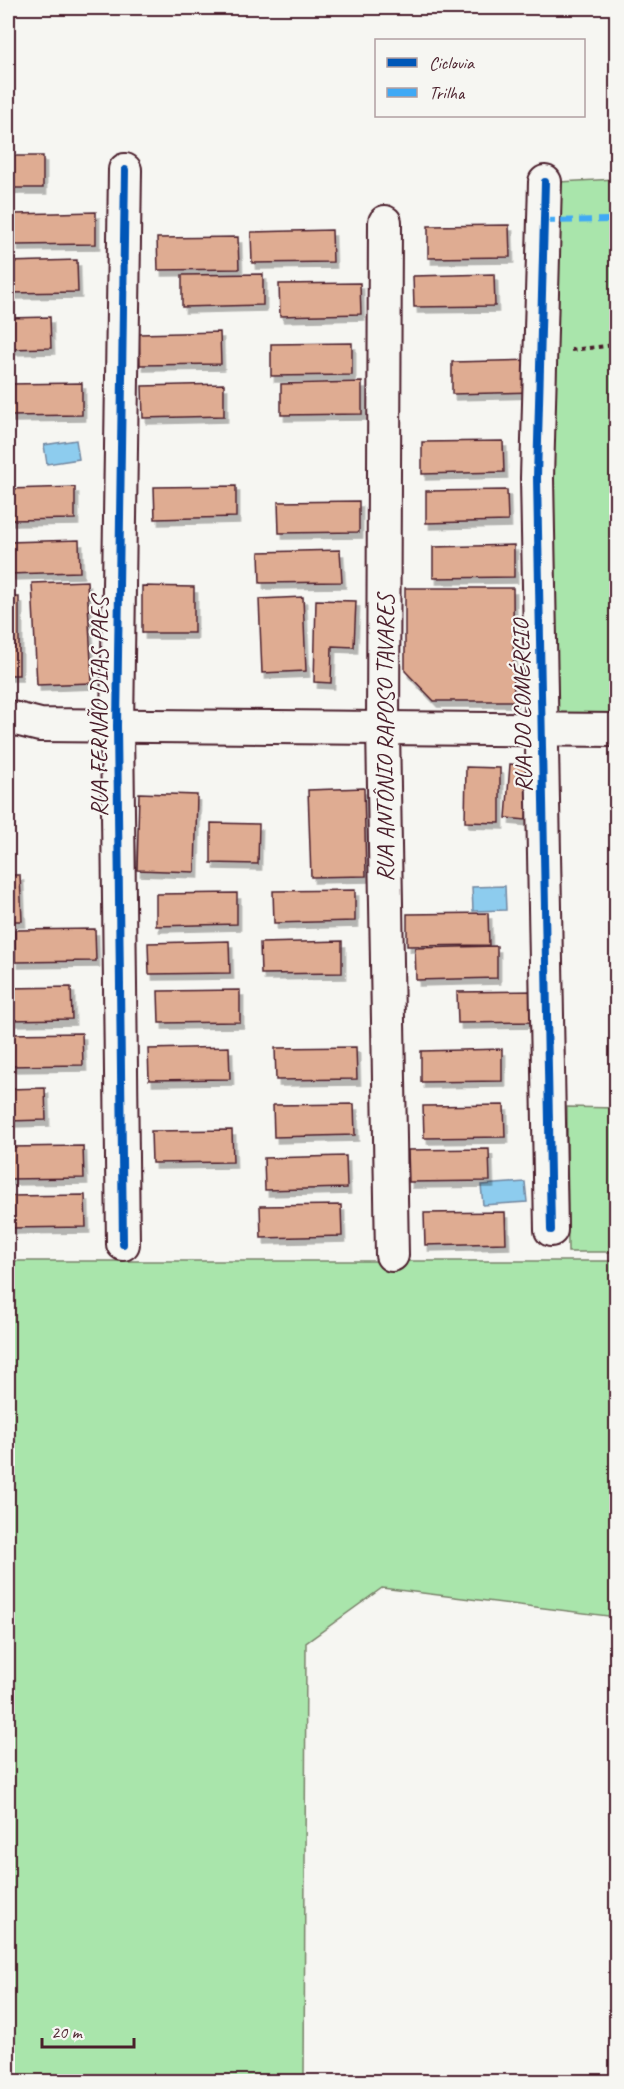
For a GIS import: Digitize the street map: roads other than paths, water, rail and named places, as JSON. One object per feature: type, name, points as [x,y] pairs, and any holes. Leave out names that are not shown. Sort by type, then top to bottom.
[{"type":"street","name":"RUA FERNÃO DIAS PAES","points":[[123,1244],[117,726],[125,170]]},
{"type":"street","name":"RUA DO COMÉRCIO","points":[[545,182],[537,478],[551,1098],[551,1230]]},
{"type":"street","name":"RUA ANTÔNIO RAPOSO TAVARES","points":[[385,222],[383,728],[392,1255]]},
{"type":"street","points":[[8,717],[40,725],[541,727],[616,730]]},
{"type":"street","points":[[8,735],[40,725]]},
{"type":"water","points":[[76,440],[79,459],[47,464],[44,445]]},
{"type":"water","points":[[505,886],[506,910],[473,911],[472,887]]},
{"type":"water","points":[[525,1182],[527,1202],[483,1205],[481,1185]]}]
